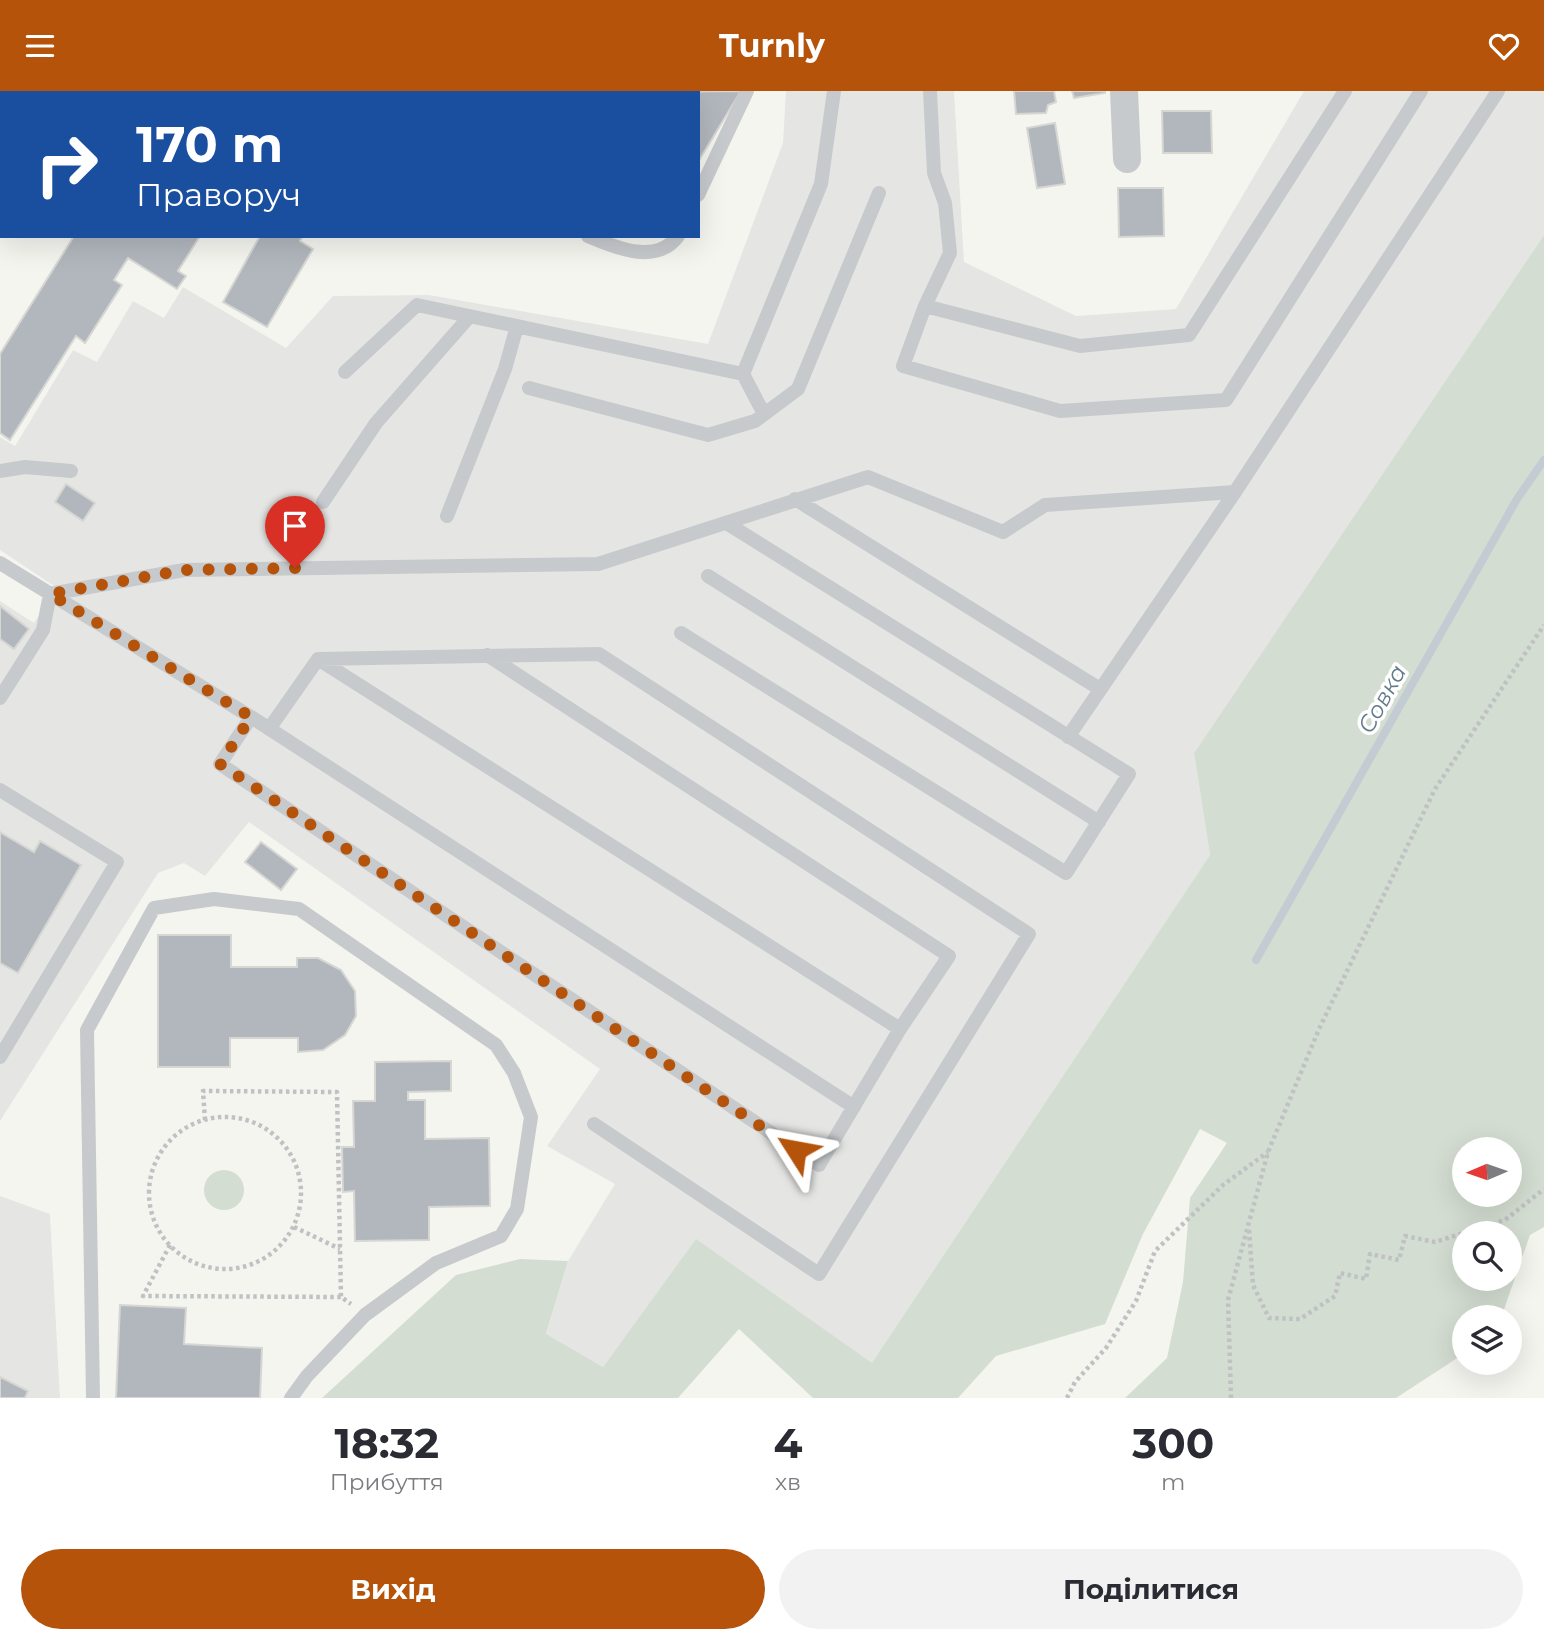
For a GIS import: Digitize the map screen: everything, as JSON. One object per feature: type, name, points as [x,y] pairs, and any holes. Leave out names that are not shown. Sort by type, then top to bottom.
[{"type":"street","points":[[1124,91],[1127,159]]},
{"type":"lane","points":[[700,191],[747,91]]},
{"type":"lane","points":[[743,374],[821,184],[834,91]]},
{"type":"lane","points":[[930,91],[934,173],[945,203],[950,253],[925,306],[903,366],[1060,411],[1226,400],[1421,91]]},
{"type":"lane","points":[[925,306],[1080,346],[1189,335],[1345,91]]},
{"type":"lane","points":[[1068,737],[1236,492],[1498,91]]},
{"type":"lane","points":[[529,388],[708,435],[755,421],[797,389],[879,193]]},
{"type":"lane","points":[[594,238],[636,253],[657,249],[674,238]]},
{"type":"lane","points":[[345,372],[416,305],[743,374]]},
{"type":"lane","points":[[323,502],[376,423],[470,316]]},
{"type":"lane","points":[[447,516],[505,369],[517,326]]},
{"type":"lane","points":[[743,374],[764,414]]},
{"type":"lane","points":[[0,471],[25,467],[71,471]]},
{"type":"lane","points":[[50,594],[184,570],[598,563],[728,524],[795,499],[868,477],[1003,532],[1045,505],[1236,492]]},
{"type":"lane","points":[[795,499],[1100,689]]},
{"type":"lane","points":[[681,633],[1066,873],[1129,774],[728,524]]},
{"type":"lane","points":[[0,563],[251,717],[853,1107]]},
{"type":"lane","points":[[709,576],[1099,822]]},
{"type":"lane","points":[[0,698],[43,630],[50,594]]},
{"type":"lane","points":[[318,659],[599,654],[1029,934],[819,1274],[594,1124]]},
{"type":"lane","points":[[251,717],[220,764],[819,1165],[900,1029],[949,956],[487,655]]},
{"type":"lane","points":[[269,729],[318,659]]},
{"type":"lane","points":[[318,659],[900,1029]]},
{"type":"lane","points":[[0,790],[117,862],[0,1057]]},
{"type":"lane","points":[[93,1398],[87,1030],[154,908],[214,899],[299,909],[496,1045],[514,1073],[531,1117],[517,1209],[501,1236],[436,1263],[365,1315],[307,1375],[291,1398]]},
{"type":"path","points":[[1231,1398],[1228,1300],[1268,1152],[1319,1028],[1435,789],[1544,625]]},
{"type":"path","points":[[205,1120],[203,1091],[337,1092],[341,1297]]},
{"type":"path","points":[[241,1119],[260,1125],[289,1151],[298,1169],[302,1188],[294,1227],[283,1243],[268,1256],[251,1265],[231,1269],[198,1264],[170,1245],[160,1232],[151,1208],[150,1182],[155,1165],[174,1137],[205,1120],[241,1119]]},
{"type":"path","points":[[1067,1398],[1076,1382],[1106,1348],[1136,1301],[1155,1251],[1223,1185],[1268,1152]]},
{"type":"path","points":[[1248,1226],[1253,1285],[1269,1318],[1300,1319],[1335,1296],[1340,1273],[1366,1279],[1370,1254],[1399,1260],[1405,1235],[1435,1242],[1505,1220],[1544,1189]]},
{"type":"path","points":[[294,1227],[340,1248]]},
{"type":"path","points":[[170,1245],[143,1296],[341,1297],[365,1315]]},
{"type":"shaded area","points":[[786,91],[954,91],[964,262],[1076,316],[1176,309],[1304,91],[1544,91],[1544,235],[1194,753],[1210,855],[872,1364],[696,1240],[603,1367],[546,1335],[568,1261],[615,1184],[547,1146],[600,1069],[249,822],[205,876],[184,863],[158,873],[0,1121],[0,601],[34,623],[57,588],[0,550],[0,437],[15,446],[73,350],[97,362],[133,301],[164,318],[183,287],[286,348],[333,296],[429,295],[708,344],[783,143]]},
{"type":"shaded area","points":[[1544,235],[1544,1227],[1530,1235],[1522,1258],[1522,1221],[1452,1221],[1452,1291],[1510,1291],[1506,1305],[1452,1305],[1452,1361],[1396,1398],[1125,1398],[1167,1358],[1183,1282],[1190,1198],[1227,1143],[1200,1129],[1143,1234],[1105,1324],[996,1356],[958,1398],[813,1398],[739,1329],[678,1398],[322,1398],[456,1275],[520,1259],[568,1261],[546,1334],[603,1367],[696,1239],[872,1363],[1210,855],[1194,753]]},
{"type":"shaded area","points":[[224,1170],[238,1176],[244,1190],[238,1204],[224,1210],[210,1204],[204,1190],[210,1176]]},
{"type":"shaded area","points":[[0,1196],[50,1214],[60,1398],[0,1398]]},
{"type":"building","points":[[700,91],[741,91],[700,159]]},
{"type":"building","points":[[1014,91],[1054,91],[1056,102],[1048,105],[1046,113],[1016,114]]},
{"type":"building","points":[[1072,91],[1105,91],[1105,93],[1074,98]]},
{"type":"building","points":[[1162,111],[1211,111],[1212,153],[1163,153]]},
{"type":"building","points":[[1055,123],[1065,184],[1037,188],[1027,128]]},
{"type":"building","points":[[1118,188],[1163,188],[1164,236],[1119,237]]},
{"type":"building","points":[[73,238],[199,238],[178,271],[186,276],[177,289],[128,258],[114,280],[122,285],[85,343],[76,336],[10,440],[0,433],[0,354]]},
{"type":"building","points":[[259,238],[302,238],[300,241],[313,249],[267,327],[223,302]]},
{"type":"building","points":[[66,484],[95,503],[83,521],[55,502]]},
{"type":"building","points":[[0,606],[29,629],[14,649],[0,639]]},
{"type":"building","points":[[0,832],[34,852],[40,841],[81,865],[18,973],[0,963]]},
{"type":"building","points":[[261,842],[297,869],[281,890],[245,862]]},
{"type":"building","points":[[158,935],[231,935],[231,967],[297,967],[297,958],[318,958],[341,970],[355,991],[356,1016],[345,1035],[323,1050],[298,1052],[298,1038],[230,1038],[230,1067],[158,1067]]},
{"type":"building","points":[[451,1061],[451,1091],[408,1092],[408,1100],[425,1100],[425,1139],[489,1138],[490,1206],[429,1207],[429,1240],[355,1241],[354,1191],[343,1192],[342,1147],[354,1147],[353,1101],[375,1101],[375,1062]]},
{"type":"building","points":[[120,1305],[186,1308],[184,1344],[262,1348],[260,1398],[116,1398]]},
{"type":"building","points":[[0,1377],[28,1391],[25,1398],[0,1398]]},
{"type":"waterway","name":"Совка","points":[[1256,960],[1517,499],[1544,460]]},
{"type":"route","points":[[295,568],[184,570],[50,594],[251,717],[220,764],[796,1150]]}]
